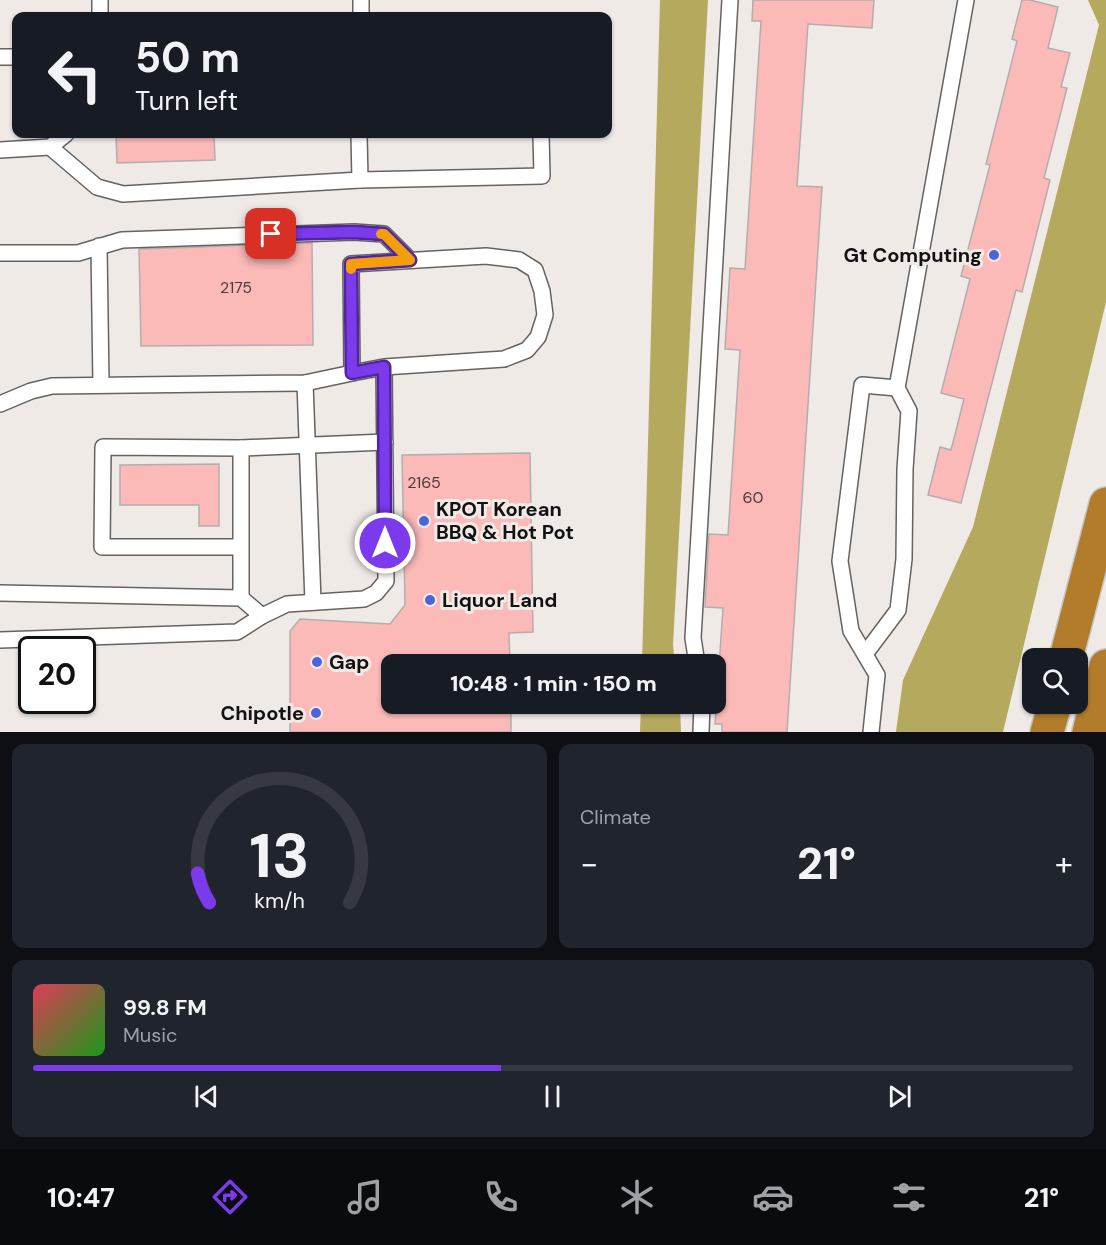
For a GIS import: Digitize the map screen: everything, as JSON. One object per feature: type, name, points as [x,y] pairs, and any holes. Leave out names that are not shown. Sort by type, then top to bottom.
[{"type":"highway","points":[[1069,648],[1106,504]]},
{"type":"highway","points":[[1089,732],[1106,666]]},
{"type":"highway","points":[[1047,732],[1052,714]]},
{"type":"lane","points":[[695,654],[693,638],[730,0]]},
{"type":"lane","points":[[865,654],[898,610],[904,559],[905,469],[909,411],[897,388],[966,0]]},
{"type":"lane","points":[[0,150],[50,147],[61,138]]},
{"type":"lane","points":[[359,138],[360,180]]},
{"type":"lane","points":[[50,147],[97,187],[123,194],[360,180],[542,176],[541,138]]},
{"type":"lane","points":[[0,253],[78,253],[122,240],[354,232],[384,234],[410,260]]},
{"type":"lane","points":[[99,246],[101,385]]},
{"type":"lane","points":[[0,405],[52,386],[305,383],[384,367],[504,359],[527,350],[538,337],[545,315],[542,291],[535,270],[519,260],[486,256],[351,264],[352,373]]},
{"type":"lane","points":[[0,640],[237,632],[262,615],[287,604],[364,599],[376,593],[386,581],[384,367]]},
{"type":"lane","points":[[305,383],[313,602]]},
{"type":"lane","points":[[871,732],[877,675],[851,631],[840,561],[862,385],[897,388]]},
{"type":"lane","points":[[241,547],[102,547],[103,447],[241,448],[385,442]]},
{"type":"lane","points":[[241,448],[241,598]]},
{"type":"lane","points":[[0,593],[241,598],[262,615]]},
{"type":"lane","points":[[702,714],[702,732]]},
{"type":"shaded area","points":[[660,0],[708,0],[674,654],[642,654]]},
{"type":"shaded area","points":[[1088,0],[1106,0],[1106,302],[1003,732],[896,732],[903,680],[973,527],[1099,25]]},
{"type":"shaded area","points":[[641,714],[680,714],[681,732],[640,732]]},
{"type":"building","points":[[753,0],[874,0],[872,28],[808,24],[797,186],[822,187],[787,732],[722,732],[722,724],[715,724],[716,714],[726,714],[726,654],[720,654],[723,608],[705,607],[709,534],[728,535],[740,350],[725,349],[730,268],[745,269],[761,21],[752,21]]},
{"type":"building","points":[[1022,0],[1058,7],[1048,48],[1070,53],[1061,87],[1067,88],[1044,178],[1050,180],[1022,292],[1016,290],[961,503],[928,495],[940,447],[951,450],[964,399],[941,393],[970,279],[961,276],[990,165],[986,164],[1017,41],[1012,39]]},
{"type":"building","points":[[116,138],[214,138],[215,160],[117,163]]},
{"type":"building","points":[[312,243],[313,345],[141,346],[139,249]]},
{"type":"building","points":[[530,453],[533,632],[509,633],[510,654],[381,654],[381,714],[511,714],[511,732],[290,732],[290,631],[300,619],[390,624],[405,605],[402,455]]},
{"type":"building","points":[[219,464],[219,526],[199,526],[199,505],[120,505],[120,465]]},
{"type":"slow traffic","points":[[351,269],[351,264],[410,260],[384,234],[381,234]]},
{"type":"place","name":"Gt Computing","points":[[994,255]]},
{"type":"place","name":"KPOT Korean BBQ & Hot Pot","points":[[424,521]]},
{"type":"place","name":"Liquor Land","points":[[430,600]]},
{"type":"place","name":"Gap","points":[[317,662]]},
{"type":"place","name":"Chipotle","points":[[316,713]]},
{"type":"route","points":[[271,234],[354,232],[384,234],[410,260],[351,264],[352,373],[384,367],[385,543]]}]
